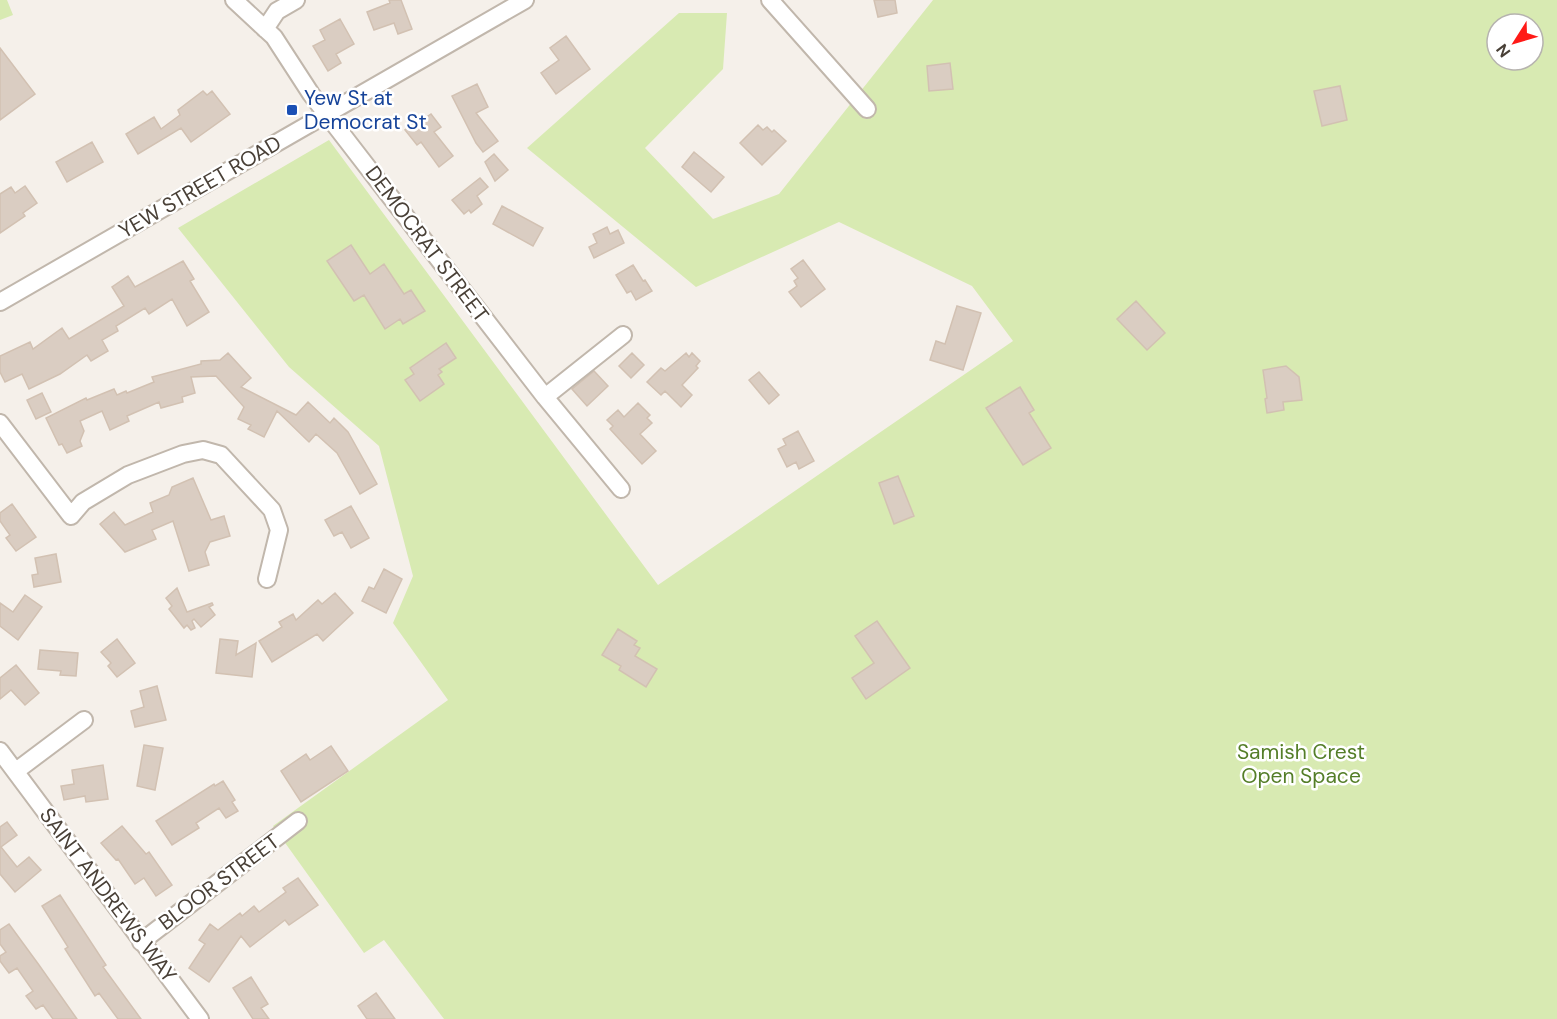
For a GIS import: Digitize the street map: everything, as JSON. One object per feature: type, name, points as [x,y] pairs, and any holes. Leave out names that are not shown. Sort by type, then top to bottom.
[{"type":"street","name":"DEMOCRAT STREET","points":[[234,0],[274,37],[311,94],[545,397],[621,489]]},
{"type":"street","points":[[265,29],[278,11],[296,0]]},
{"type":"street","name":"YEW STREET ROAD","points":[[0,302],[525,0]]},
{"type":"street","points":[[770,0],[867,108]]},
{"type":"street","points":[[545,397],[623,335]]},
{"type":"street","points":[[0,423],[71,516],[83,502],[156,463],[203,450],[221,455],[272,510],[276,519],[279,530],[267,579]]},
{"type":"street","points":[[16,771],[84,720]]},
{"type":"street","name":"SAINT ANDREWS WAY","points":[[0,751],[200,1019]]},
{"type":"street","name":"BLOOR STREET","points":[[141,942],[298,821]]},
{"type":"green space","points":[[0,0],[7,0],[13,15],[0,20]]},
{"type":"green space","name":"Samish Crest Open Space","points":[[933,0],[1557,0],[1557,1019],[444,1019],[384,940],[364,953],[273,826],[448,700],[393,623],[413,576],[379,446],[289,367],[178,228],[329,140],[658,585],[1013,341],[972,286],[839,222],[696,287],[527,148],[679,13],[727,13],[723,69],[645,148],[713,219],[779,194]]},
{"type":"building","points":[[389,0],[401,0],[412,29],[398,34],[394,23],[374,30],[367,12],[390,3]]},
{"type":"building","points":[[874,0],[895,0],[897,13],[878,17]]},
{"type":"building","points":[[340,19],[354,44],[336,54],[341,63],[328,71],[313,46],[325,40],[320,30]]},
{"type":"building","points":[[566,36],[590,69],[556,94],[541,73],[559,60],[550,48]]},
{"type":"building","points":[[0,48],[35,94],[0,120]]},
{"type":"building","points":[[950,63],[953,89],[929,91],[927,66]]},
{"type":"building","points":[[477,84],[488,107],[476,113],[498,141],[483,152],[452,96]]},
{"type":"building","points":[[1340,86],[1347,120],[1322,126],[1314,91]]},
{"type":"building","points":[[203,91],[207,95],[212,91],[230,114],[191,142],[181,128],[138,154],[126,134],[154,117],[161,129],[180,115],[178,110]]},
{"type":"building","points":[[431,114],[441,127],[434,132],[453,156],[439,167],[421,142],[417,145],[405,130],[423,116],[425,118]]},
{"type":"building","points":[[758,125],[763,130],[767,127],[772,132],[774,130],[786,141],[762,165],[740,143]]},
{"type":"building","points":[[92,142],[103,162],[67,182],[56,162]]},
{"type":"building","points":[[694,152],[724,177],[711,192],[682,167]]},
{"type":"building","points":[[494,154],[508,170],[495,181],[485,162]]},
{"type":"building","points":[[480,178],[488,187],[477,196],[482,204],[471,213],[469,210],[464,214],[452,200]]},
{"type":"building","points":[[25,186],[37,203],[23,213],[25,216],[0,233],[0,194],[11,187],[15,193]]},
{"type":"building","points":[[502,206],[543,228],[533,246],[493,224]]},
{"type":"building","points":[[607,227],[610,234],[618,230],[624,243],[594,258],[589,247],[597,243],[593,234]]},
{"type":"building","points":[[351,245],[370,274],[384,264],[404,294],[411,290],[425,311],[403,324],[400,319],[385,329],[364,295],[354,301],[327,261]]},
{"type":"building","points":[[803,260],[825,289],[801,307],[789,292],[797,286],[794,281],[798,278],[791,269]]},
{"type":"building","points":[[183,261],[194,279],[190,281],[209,312],[187,326],[172,299],[149,314],[145,308],[116,326],[118,331],[102,340],[108,351],[91,361],[87,355],[60,374],[29,389],[22,374],[5,382],[0,372],[0,356],[30,342],[33,349],[62,328],[69,339],[124,306],[112,287],[128,276],[135,287]]},
{"type":"building","points":[[633,265],[652,291],[636,300],[631,291],[627,293],[616,275]]},
{"type":"building","points":[[1136,301],[1165,333],[1147,350],[1117,319]]},
{"type":"building","points":[[957,306],[981,313],[963,370],[930,360],[936,341],[945,344]]},
{"type":"building","points":[[446,343],[456,358],[439,369],[442,372],[438,375],[444,384],[420,401],[405,380],[414,374],[410,368]]},
{"type":"building","points":[[228,353],[251,378],[241,387],[296,415],[308,402],[330,423],[334,418],[348,432],[377,484],[360,494],[337,453],[316,434],[309,442],[277,411],[264,437],[248,429],[251,425],[238,419],[244,407],[216,376],[191,377],[195,393],[182,397],[183,402],[161,408],[159,402],[127,416],[129,421],[110,430],[102,411],[80,421],[84,431],[80,441],[82,446],[67,453],[62,444],[59,445],[46,418],[86,398],[87,400],[114,389],[117,395],[126,391],[127,393],[154,382],[152,377],[201,364],[201,361],[220,360]]},
{"type":"building","points":[[632,353],[644,365],[631,378],[619,366]]},
{"type":"building","points":[[686,353],[689,357],[692,353],[700,361],[696,366],[698,368],[682,385],[692,395],[681,407],[665,391],[661,395],[647,382],[661,368],[665,371]]},
{"type":"building","points":[[1286,366],[1299,377],[1302,400],[1283,402],[1284,410],[1267,413],[1263,370]]},
{"type":"building","points":[[594,371],[608,386],[587,406],[572,389]]},
{"type":"building","points":[[759,372],[779,395],[769,404],[749,380]]},
{"type":"building","points":[[1020,387],[1034,410],[1029,413],[1051,448],[1023,465],[986,408]]},
{"type":"building","points":[[42,393],[51,412],[36,419],[27,400]]},
{"type":"building","points":[[638,403],[650,415],[647,418],[652,423],[640,434],[656,451],[642,464],[610,429],[613,426],[607,420],[618,410],[624,417]]},
{"type":"building","points":[[798,431],[814,461],[799,469],[796,462],[787,467],[778,449],[786,445],[783,439]]},
{"type":"building","points":[[898,476],[914,516],[894,524],[879,483]]},
{"type":"building","points":[[193,478],[211,520],[224,516],[230,536],[210,542],[205,552],[209,565],[189,571],[173,521],[152,530],[156,539],[125,552],[100,524],[114,512],[125,525],[153,512],[150,503],[169,495],[172,487]]},
{"type":"building","points":[[12,504],[36,537],[16,551],[6,538],[10,535],[0,521],[0,513]]},
{"type":"building","points":[[351,506],[369,538],[351,548],[342,532],[334,536],[325,520]]},
{"type":"building","points":[[56,554],[61,582],[34,587],[32,575],[38,574],[35,558]]},
{"type":"building","points":[[384,569],[402,579],[386,613],[362,601],[369,587],[374,589]]},
{"type":"building","points":[[177,588],[187,612],[212,603],[213,605],[209,607],[215,615],[201,627],[194,619],[192,621],[195,628],[191,630],[187,625],[184,628],[169,609],[172,606],[166,598]]},
{"type":"building","points":[[335,593],[353,613],[323,641],[317,634],[272,662],[259,641],[282,627],[279,622],[293,614],[296,620],[318,600],[322,604]]},
{"type":"building","points":[[25,595],[42,607],[18,640],[0,626],[0,603],[13,612]]},
{"type":"building","points":[[877,621],[910,668],[866,699],[852,678],[874,663],[855,636]]},
{"type":"building","points":[[618,629],[637,641],[634,645],[640,648],[635,656],[657,669],[646,687],[619,670],[621,666],[602,655]]},
{"type":"building","points":[[117,639],[135,663],[117,677],[108,666],[111,663],[101,652]]},
{"type":"building","points":[[220,639],[238,641],[236,655],[256,643],[252,677],[216,673]]},
{"type":"building","points":[[40,650],[78,653],[76,676],[60,675],[61,671],[38,669]]},
{"type":"building","points":[[16,665],[39,693],[25,705],[11,690],[0,699],[0,678]]},
{"type":"building","points":[[157,686],[166,720],[135,727],[131,711],[144,707],[140,691]]},
{"type":"building","points":[[144,745],[163,748],[155,790],[137,786]]},
{"type":"building","points":[[331,746],[348,771],[301,802],[281,771],[306,754],[310,760]]},
{"type":"building","points":[[103,765],[108,799],[86,802],[85,796],[64,800],[61,786],[74,784],[72,770]]},
{"type":"building","points":[[223,781],[235,800],[232,802],[238,811],[226,818],[219,808],[196,823],[199,828],[172,845],[156,821],[214,784],[215,786]]},
{"type":"building","points":[[7,822],[17,835],[1,847],[17,867],[29,857],[41,870],[15,892],[0,874],[0,827]]},
{"type":"building","points":[[122,826],[146,854],[149,852],[172,885],[156,896],[144,878],[135,884],[118,859],[116,860],[101,843]]},
{"type":"building","points":[[298,878],[318,905],[289,925],[285,920],[250,947],[241,936],[209,982],[189,968],[205,944],[199,940],[210,924],[218,930],[240,913],[242,916],[254,906],[259,912],[286,892],[283,888]]},
{"type":"building","points":[[60,895],[106,965],[103,967],[141,1019],[118,1019],[99,993],[95,996],[65,949],[68,947],[42,906]]},
{"type":"building","points":[[9,924],[77,1019],[53,1019],[43,1005],[36,1009],[26,996],[33,991],[17,968],[9,973],[0,961],[0,956],[6,952],[0,944],[0,930]]},
{"type":"building","points":[[251,977],[268,1004],[261,1008],[269,1019],[253,1019],[233,988]]},
{"type":"building","points":[[376,993],[395,1019],[367,1019],[358,1006]]},
{"type":"place","name":"Yew St at Democrat St","points":[[292,110]]}]
